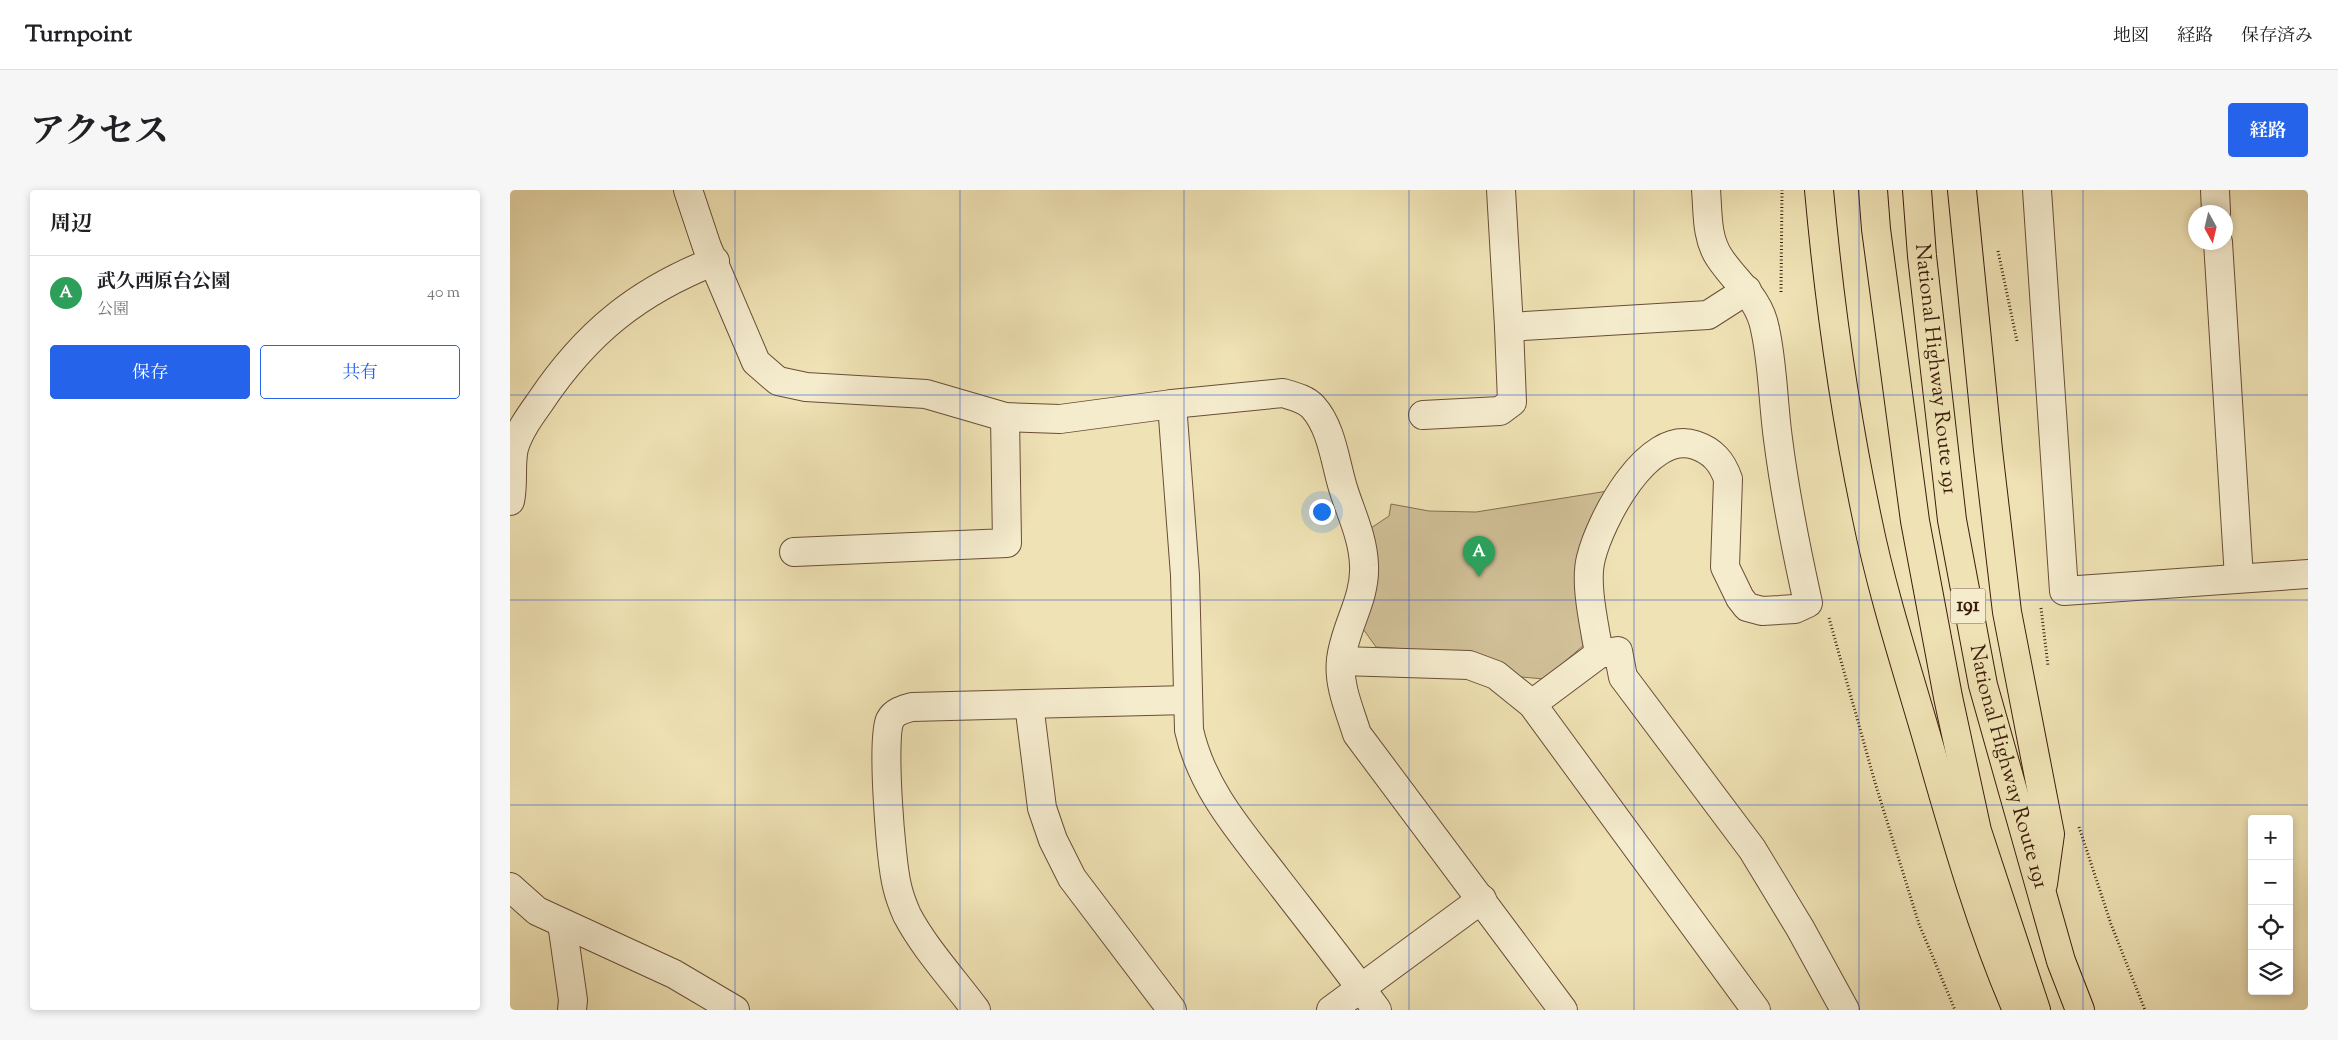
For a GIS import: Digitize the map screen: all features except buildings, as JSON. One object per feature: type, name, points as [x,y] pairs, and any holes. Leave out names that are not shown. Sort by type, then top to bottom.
[{"type":"highway","points":[[1818,190],[1837,351],[1867,518],[1883,584],[1945,800],[1992,949],[2018,1010]]},
{"type":"highway","name":"National Highway Route 191","points":[[1873,190],[1876,229],[1915,521],[1948,697],[1977,831],[2036,1010]]},
{"type":"highway","name":"National Highway Route 191","points":[[1917,190],[1922,256],[1952,520],[1983,685],[2061,961],[2080,1010]]},
{"type":"highway","points":[[1962,190],[1988,450],[2007,612],[2050,834],[2041,892]]},
{"type":"street","points":[[688,190],[708,247],[756,362],[778,381],[806,386],[926,394],[1005,417],[1060,419],[1172,404],[1282,393],[1297,397],[1312,405],[1322,419],[1358,529],[1364,564],[1363,586],[1341,661],[1344,694],[1357,734],[1563,1010]]},
{"type":"street","points":[[1423,415],[1500,411],[1512,402],[1501,190]]},
{"type":"street","points":[[1599,654],[1591,600],[1590,560],[1609,512],[1626,485],[1653,455],[1672,443],[1683,442],[1707,450],[1719,460],[1725,470],[1728,479],[1725,567],[1740,598],[1747,607],[1762,611],[1795,609],[1808,603],[1797,554],[1778,440],[1766,330],[1760,310],[1748,290],[1719,257],[1713,244],[1709,228],[1706,190]]},
{"type":"street","points":[[2037,190],[2064,591],[2308,574]]},
{"type":"street","points":[[2215,190],[2216,205]]},
{"type":"street","points":[[2218,250],[2239,578]]},
{"type":"street","points":[[510,501],[512,462],[515,446],[530,415],[571,358],[586,342],[620,313],[662,285],[715,261]]},
{"type":"street","points":[[1509,327],[1708,315],[1748,290]]},
{"type":"street","points":[[1172,404],[1186,575],[1189,730],[1194,752],[1200,768],[1218,800],[1377,1010]]},
{"type":"street","points":[[794,552],[1006,543],[1005,417]]},
{"type":"street","points":[[1532,704],[1599,654],[1618,651],[1623,677],[1752,849],[1800,928],[1845,1010]]},
{"type":"street","points":[[1341,661],[1469,665],[1496,675],[1532,704],[1756,1010]]},
{"type":"street","points":[[976,1010],[907,914],[897,886],[891,840],[887,728],[891,718],[899,711],[912,707],[1188,700]]},
{"type":"street","points":[[1029,704],[1042,808],[1052,840],[1072,878],[1172,1010]]},
{"type":"street","points":[[510,887],[537,911],[630,952],[674,974],[734,1010]]},
{"type":"street","points":[[1331,1010],[1482,900]]},
{"type":"street","points":[[562,923],[573,1000],[572,1010]]},
{"type":"path","points":[[1781,299],[1782,190]]},
{"type":"path","points":[[1828,613],[1876,786],[1919,924],[1955,1010]]},
{"type":"shaded area","points":[[1614,490],[1590,640],[1544,679],[1521,677],[1500,663],[1463,653],[1376,647],[1361,626],[1371,528],[1389,516],[1391,504],[1429,511],[1476,512]]},
{"type":"place","name":"武久西原台公園","points":[[1479,577]]}]
